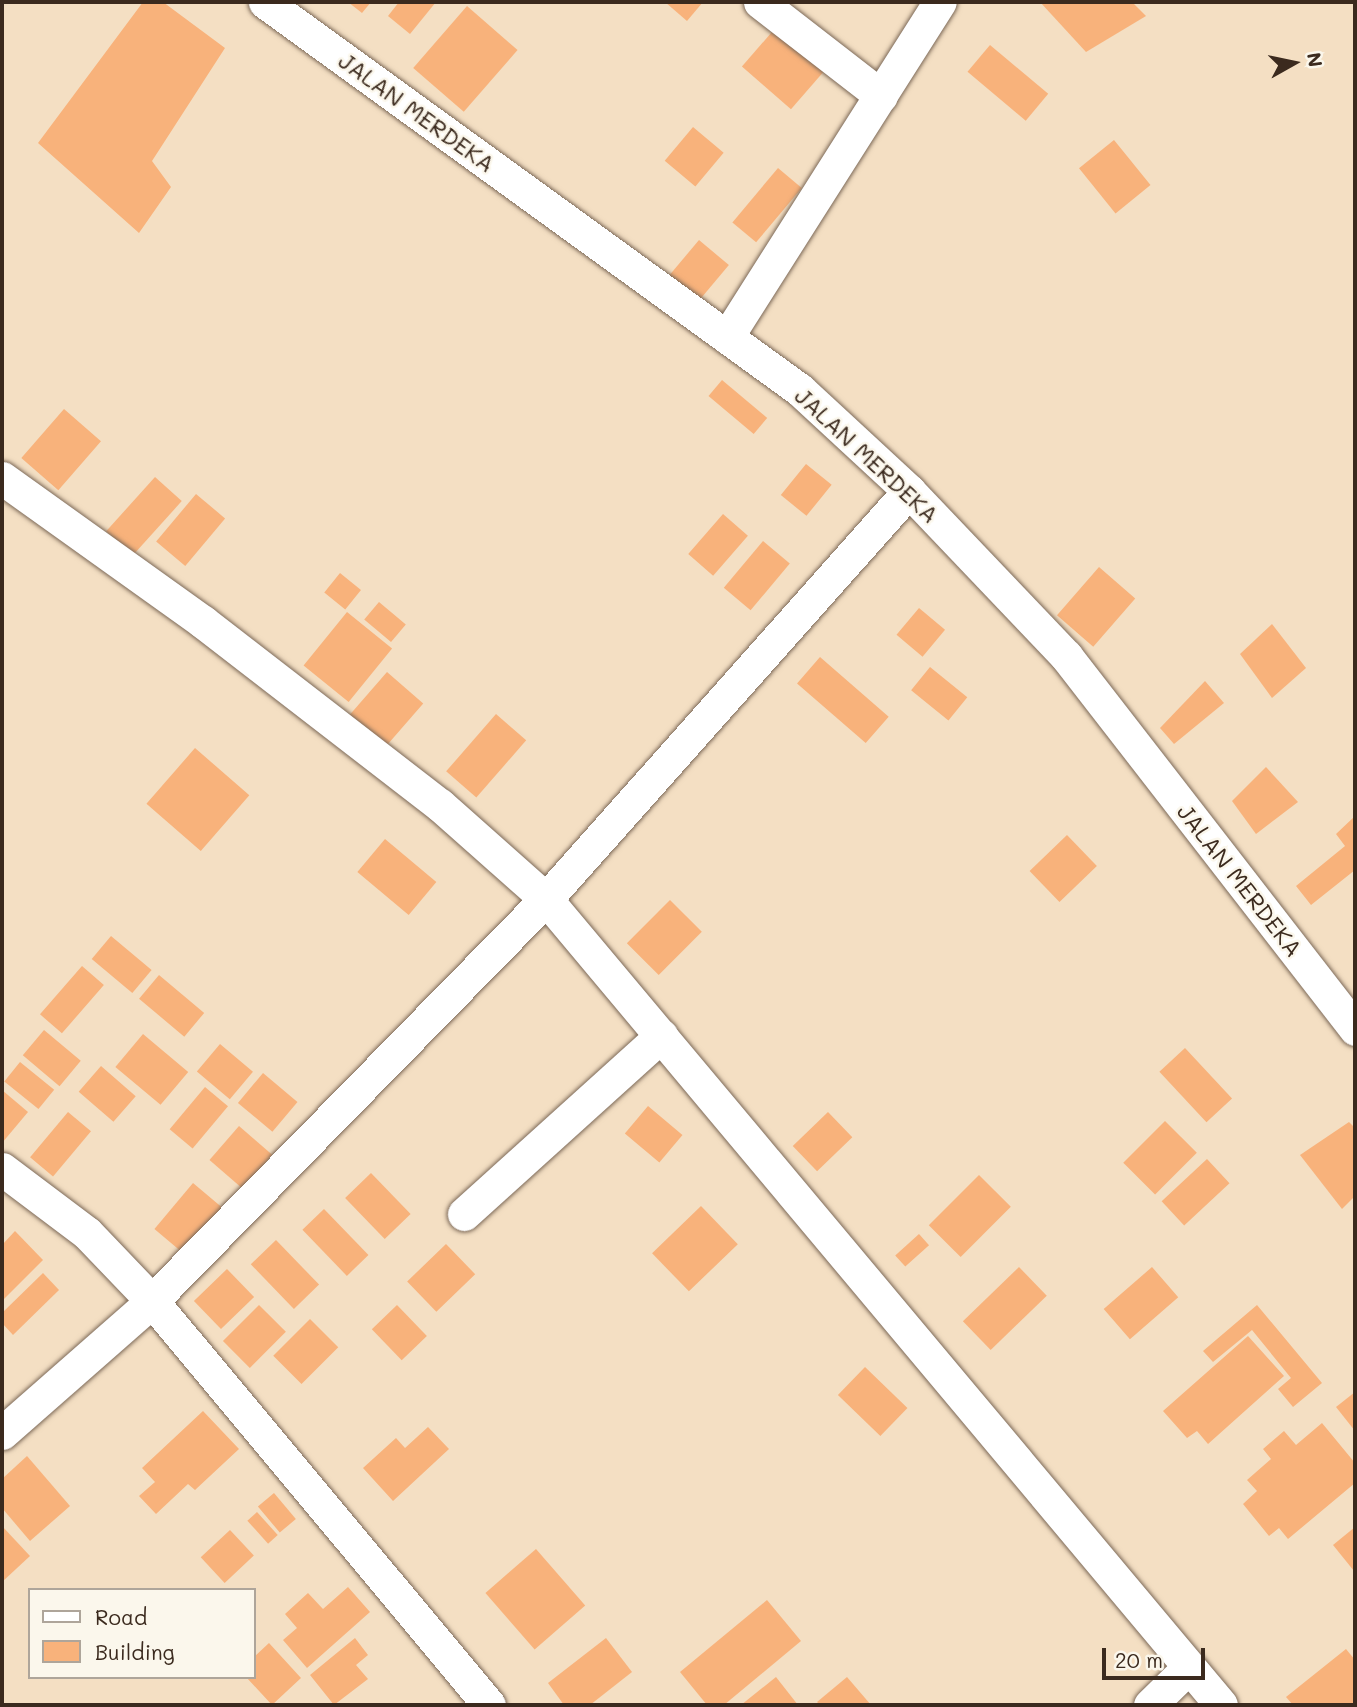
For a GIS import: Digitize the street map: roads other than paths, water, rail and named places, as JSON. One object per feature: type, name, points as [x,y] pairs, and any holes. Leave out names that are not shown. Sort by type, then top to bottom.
[{"type":"street","name":"JALAN MERDEKA","points":[[265,2],[800,390],[909,491],[1066,656],[1355,1029]]},
{"type":"street","points":[[760,2],[881,96]]},
{"type":"street","points":[[727,337],[940,2]]},
{"type":"street","points":[[2,478],[203,622],[429,797],[546,899],[1221,1705]]},
{"type":"street","points":[[2,1433],[152,1301],[546,899],[909,491]]},
{"type":"street","points":[[464,1214],[662,1036]]},
{"type":"street","points":[[2,1169],[87,1233],[152,1301],[488,1705]]},
{"type":"street","points":[[1150,1705],[1189,1667]]}]
